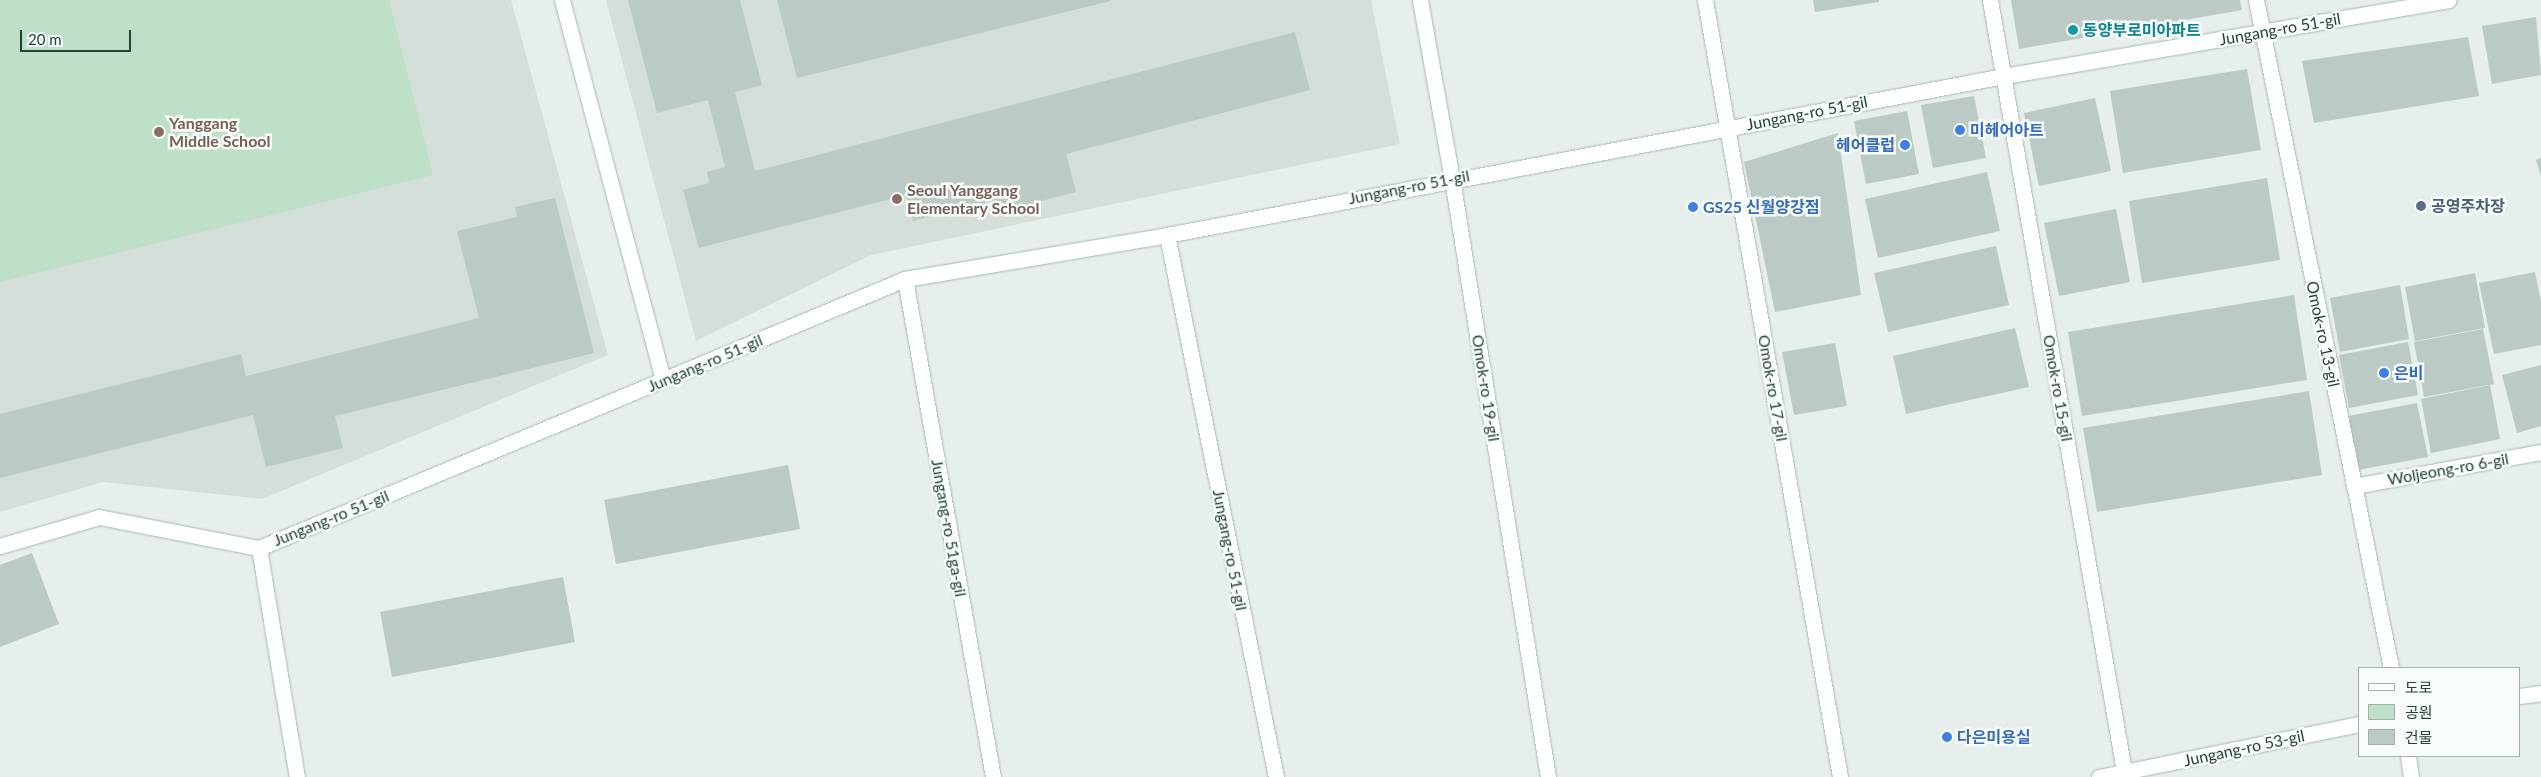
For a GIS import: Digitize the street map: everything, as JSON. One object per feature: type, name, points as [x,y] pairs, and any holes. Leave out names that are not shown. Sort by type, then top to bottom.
[{"type":"street","points":[[562,0],[663,380]]},
{"type":"street","name":"Omok-ro 19-gil","points":[[1420,0],[1452,179],[1548,777]]},
{"type":"street","name":"Omok-ro 17-gil","points":[[1705,0],[1840,777]]},
{"type":"street","name":"Omok-ro 15-gil","points":[[1990,0],[2125,775]]},
{"type":"street","name":"Omok-ro 13-gil","points":[[2256,0],[2391,667]]},
{"type":"street","name":"Jungang-ro 51-gil","points":[[0,546],[98,516],[259,548],[906,278],[1167,235],[1452,179],[2004,76],[2449,0]]},
{"type":"street","name":"Jungang-ro 51-gil","points":[[1167,235],[1276,777]]},
{"type":"street","name":"Jungang-ro 51ga-gil","points":[[906,278],[993,777]]},
{"type":"street","name":"Woljeong-ro 6-gil","points":[[2354,486],[2541,452]]},
{"type":"street","name":"Jungang-ro 51-gil","points":[[259,548],[297,777]]},
{"type":"street","points":[[2521,696],[2541,693]]},
{"type":"street","name":"Jungang-ro 53-gil","points":[[2098,777],[2125,775],[2358,724]]},
{"type":"street","points":[[2408,757],[2411,777]]},
{"type":"shaded area","points":[[0,0],[511,0],[608,355],[262,499],[103,482],[0,512]]},
{"type":"shaded area","name":"Seoul Yanggang Elementary School","points":[[606,0],[1371,0],[1400,144],[871,255],[696,341]]},
{"type":"green space","points":[[0,0],[389,0],[433,175],[0,282]]},
{"type":"building","points":[[628,0],[740,0],[762,85],[735,92],[755,171],[1295,32],[1310,90],[1066,154],[1076,192],[999,212],[996,200],[913,221],[906,195],[699,248],[683,190],[709,183],[707,172],[725,167],[708,100],[657,113]]},
{"type":"building","points":[[777,0],[1111,0],[1111,1],[797,78]]},
{"type":"building","points":[[1813,0],[1879,0],[1879,2],[1815,12]]},
{"type":"building","name":"동양부로미아파트","points":[[2011,0],[2240,0],[2242,10],[2019,49]]},
{"type":"building","points":[[2536,17],[2541,75],[2492,84],[2482,26]]},
{"type":"building","points":[[2468,37],[2479,96],[2314,123],[2302,61]]},
{"type":"building","points":[[2247,69],[2261,150],[2123,173],[2110,91]]},
{"type":"building","points":[[1974,96],[1986,158],[1933,168],[1921,105]]},
{"type":"building","points":[[2095,98],[2111,171],[2039,186],[2024,113]]},
{"type":"building","points":[[1907,111],[1919,174],[1866,184],[1854,121]]},
{"type":"building","points":[[1838,133],[1861,295],[1775,312],[1744,162]]},
{"type":"building","points":[[2541,158],[2541,176],[2536,160]]},
{"type":"building","points":[[1987,172],[2000,231],[1878,258],[1865,199]]},
{"type":"building","points":[[2267,178],[2280,260],[2142,283],[2129,201]]},
{"type":"building","points":[[555,198],[594,353],[335,416],[343,448],[266,467],[253,415],[0,478],[0,414],[241,354],[246,376],[479,318],[457,231],[517,217],[515,207]]},
{"type":"building","points":[[2116,209],[2130,282],[2059,296],[2044,223]]},
{"type":"building","points":[[1996,246],[2009,305],[1888,332],[1874,273]]},
{"type":"building","points":[[2535,272],[2541,302],[2541,345],[2494,354],[2479,283]]},
{"type":"building","points":[[2475,273],[2485,328],[2415,341],[2405,287]]},
{"type":"building","points":[[2400,285],[2409,339],[2340,352],[2330,298]]},
{"type":"building","points":[[2294,295],[2307,380],[2082,416],[2068,332]]},
{"type":"building","points":[[2015,328],[2029,387],[1906,414],[1893,356]]},
{"type":"building","points":[[2483,329],[2494,384],[2424,397],[2414,342]]},
{"type":"building","points":[[2408,342],[2418,395],[2349,408],[2339,355]]},
{"type":"building","points":[[1835,343],[1847,406],[1794,415],[1782,352]]},
{"type":"building","points":[[2541,365],[2541,426],[2517,433],[2502,375]]},
{"type":"building","points":[[2490,385],[2500,439],[2431,453],[2421,399]]},
{"type":"building","points":[[2309,391],[2322,475],[2097,512],[2083,428]]},
{"type":"building","points":[[2417,403],[2428,457],[2358,470],[2348,416]]},
{"type":"building","points":[[788,465],[800,529],[616,564],[604,500]]},
{"type":"building","points":[[32,553],[59,624],[0,647],[0,565]]},
{"type":"building","points":[[563,577],[575,642],[392,677],[380,612]]},
{"type":"place","name":"동양부로미아파트","points":[[2073,30]]},
{"type":"place","name":"미헤어아트","points":[[1960,130]]},
{"type":"place","name":"Yanggang Middle School","points":[[159,132]]},
{"type":"place","name":"헤어클럽","points":[[1905,145]]},
{"type":"place","name":"Seoul Yanggang Elementary School","points":[[897,199]]},
{"type":"place","name":"공영주차장","points":[[2421,206]]},
{"type":"place","name":"GS25 신월양강점","points":[[1693,207]]},
{"type":"place","name":"은비","points":[[2384,373]]},
{"type":"place","name":"다은미용실","points":[[1947,737]]}]
